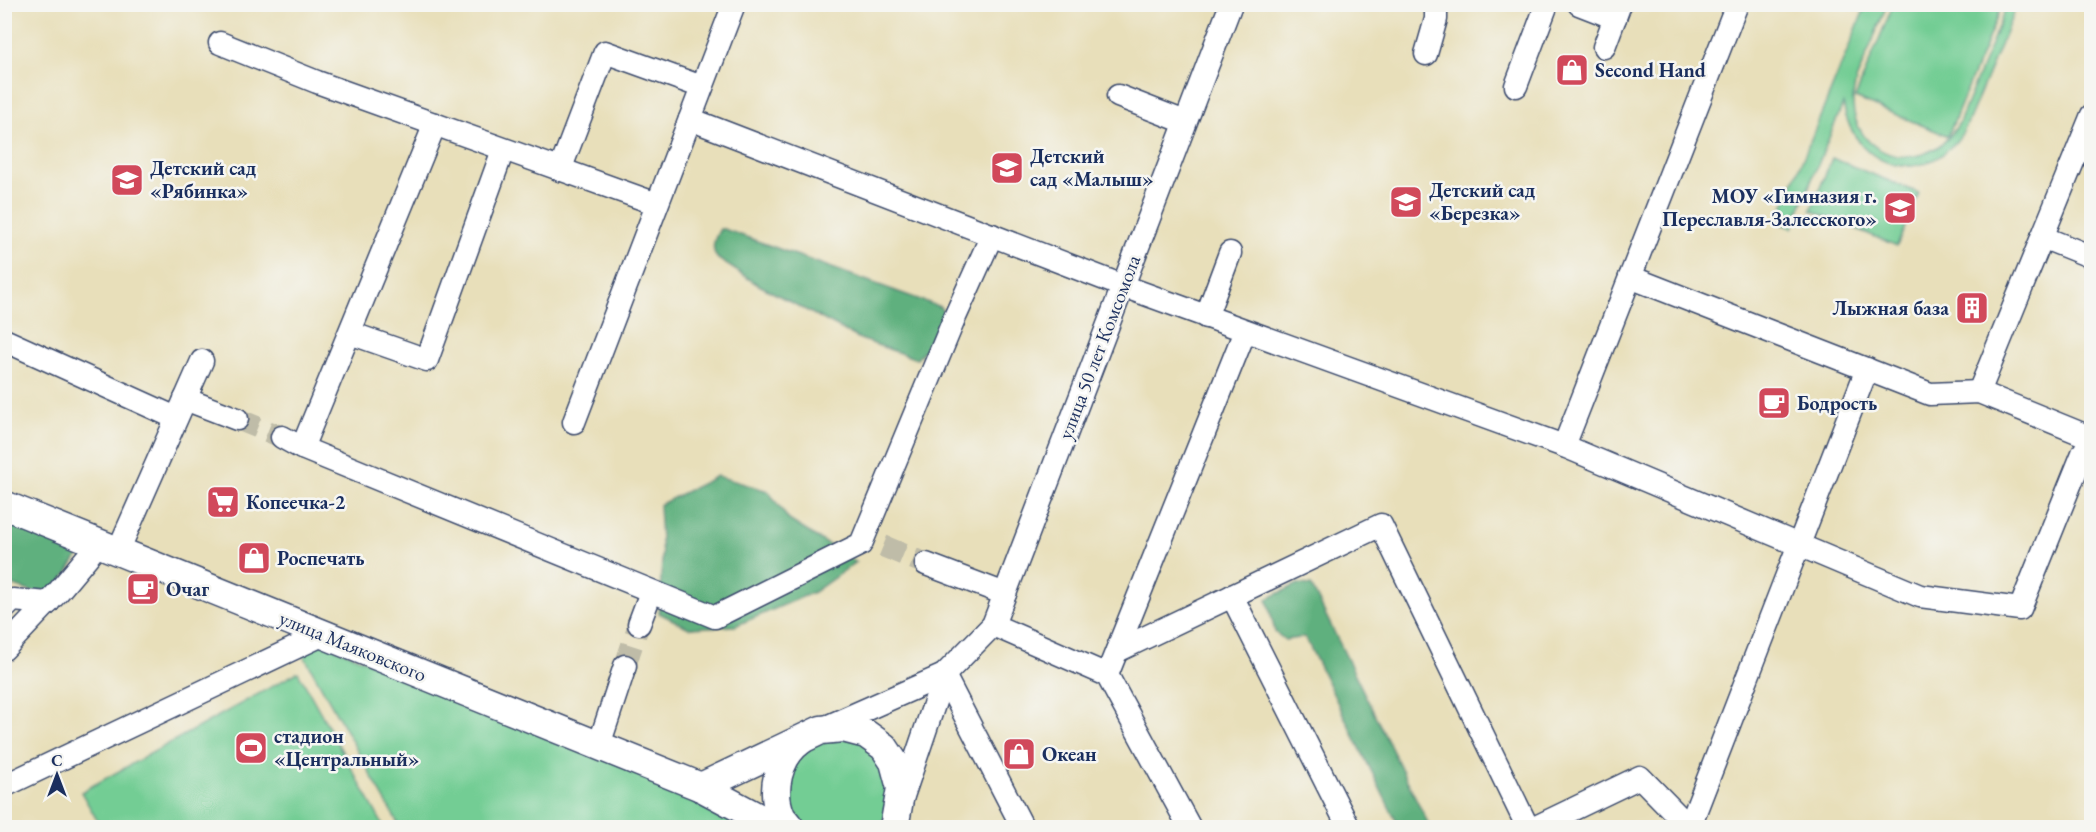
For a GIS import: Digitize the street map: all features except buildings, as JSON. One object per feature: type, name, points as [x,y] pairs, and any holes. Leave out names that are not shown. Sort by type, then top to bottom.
[{"type":"main road","name":"улица Маяковского","points":[[4,505],[701,787],[778,828]]},
{"type":"main road","points":[[701,787],[821,730],[843,728],[866,734],[884,747],[894,762],[901,788],[892,824]]},
{"type":"main road","points":[[790,828],[781,816],[776,789],[781,764],[797,742],[821,730]]},
{"type":"street","points":[[574,422],[734,4]]},
{"type":"street","name":"улица 50 лет Комсомола","points":[[944,675],[993,625],[1231,4]]},
{"type":"street","points":[[1426,54],[1436,19],[1436,4]]},
{"type":"street","points":[[1516,86],[1547,4]]},
{"type":"street","points":[[1579,4],[1618,11],[1604,47]]},
{"type":"street","points":[[1564,446],[1737,4]]},
{"type":"street","points":[[220,43],[317,82],[657,204]]},
{"type":"street","points":[[560,170],[605,52],[702,87]]},
{"type":"street","points":[[1118,96],[1185,122]]},
{"type":"street","points":[[1979,392],[2091,115]]},
{"type":"street","points":[[690,119],[1123,286],[1564,446],[1920,596],[2020,609],[2091,438],[1979,392],[1930,394],[1630,277]]},
{"type":"street","points":[[302,448],[435,124]]},
{"type":"street","points":[[350,333],[427,360],[503,150]]},
{"type":"street","points":[[282,437],[302,448],[716,617],[861,544],[874,540],[955,317],[992,235]]},
{"type":"street","points":[[2042,237],[2091,257]]},
{"type":"street","points":[[1206,317],[1230,253]]},
{"type":"street","points":[[1107,675],[1245,331]]},
{"type":"street","points":[[4,340],[181,409],[237,419]]},
{"type":"street","points":[[4,649],[48,603],[108,547],[181,409],[202,361]]},
{"type":"street","points":[[1534,828],[1640,777],[1689,827],[1867,369]]},
{"type":"street","points":[[1117,651],[1381,525],[1528,828]]},
{"type":"street","points":[[926,564],[1005,594]]},
{"type":"street","points":[[639,624],[651,592]]},
{"type":"street","points":[[1232,596],[1349,828]]},
{"type":"street","points":[[4,609],[13,600],[48,603]]},
{"type":"street","points":[[993,625],[1107,675],[1190,828]]},
{"type":"street","points":[[4,786],[324,634]]},
{"type":"street","points":[[599,745],[625,666]]},
{"type":"street","points":[[821,730],[944,675]]},
{"type":"street","points":[[892,824],[944,675]]},
{"type":"street","points":[[944,675],[1023,828]]},
{"type":"green space","points":[[1866,5],[1887,5],[1856,81],[1853,106],[1858,127],[1870,142],[1886,153],[1905,157],[1924,153],[1943,142],[1959,123],[2007,5],[2017,5],[1966,127],[1951,147],[1934,160],[1915,166],[1896,165],[1878,158],[1862,146],[1850,127],[1843,104],[1792,228],[1777,222]]},
{"type":"green space","points":[[1893,5],[2002,5],[1948,136],[1855,98]]},
{"type":"green space","points":[[1832,158],[1919,193],[1897,246],[1811,210]]},
{"type":"green space","points":[[720,229],[940,307],[946,315],[934,338],[917,359],[860,339],[757,284],[718,259],[714,252],[714,244]]},
{"type":"green space","points":[[717,476],[768,491],[789,520],[856,562],[814,592],[735,626],[689,628],[659,613],[662,559],[659,505]]},
{"type":"green space","points":[[4,516],[66,541],[79,555],[51,598],[5,583]]},
{"type":"green space","points":[[1298,584],[1311,585],[1430,827],[1399,827],[1305,637],[1285,640],[1275,632],[1267,599]]},
{"type":"green space","points":[[322,643],[697,795],[756,827],[400,827],[302,652]]},
{"type":"green space","name":"стадион «Центральный»","points":[[298,672],[384,827],[101,827],[81,792]]},
{"type":"green space","points":[[818,735],[869,741],[896,788],[881,827],[795,828],[784,812],[787,762]]},
{"type":"tunnel","points":[[237,419],[282,437]]},
{"type":"tunnel","points":[[883,546],[926,564]]},
{"type":"tunnel","points":[[625,666],[639,624]]},
{"type":"place","name":"Second Hand","points":[[1572,70]]},
{"type":"place","name":"Детский сад «Малыш»","points":[[1007,168]]},
{"type":"place","name":"Детский сад «Рябинка»","points":[[127,180]]},
{"type":"place","name":"Детский сад «Березка»","points":[[1406,202]]},
{"type":"place","name":"МОУ «Гимназия г. Переславля-Залесского»","points":[[1900,208]]},
{"type":"place","name":"Лыжная база","points":[[1972,308]]},
{"type":"place","name":"Бодрость","points":[[1774,403]]},
{"type":"place","name":"Копеечка-2","points":[[223,502]]},
{"type":"place","name":"Роспечать","points":[[254,558]]},
{"type":"place","name":"Очаг","points":[[143,589]]},
{"type":"place","name":"стадион «Центральный»","points":[[251,748]]},
{"type":"place","name":"Океан","points":[[1019,754]]}]
